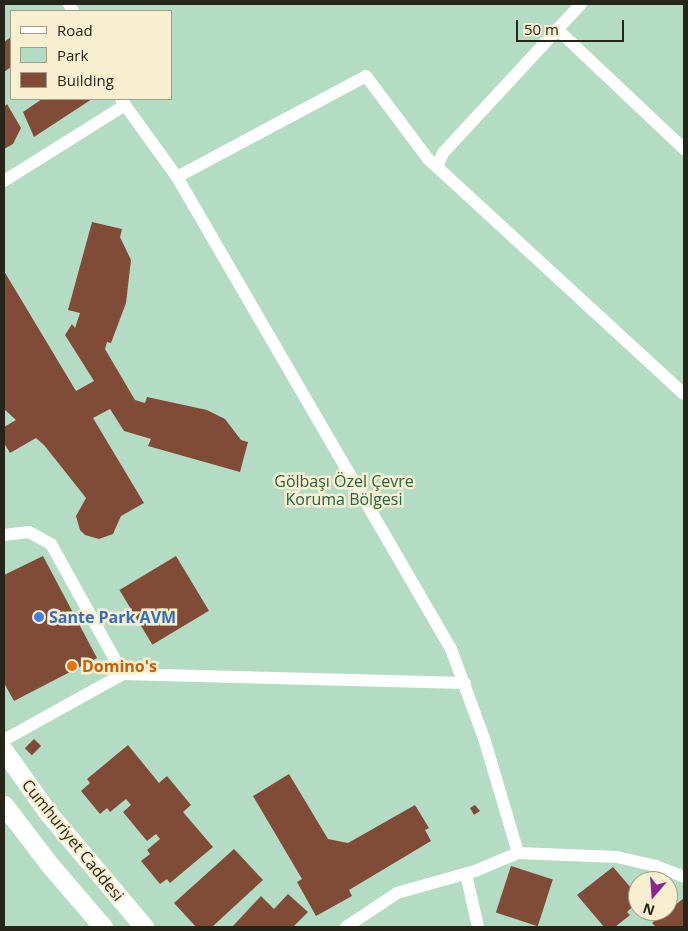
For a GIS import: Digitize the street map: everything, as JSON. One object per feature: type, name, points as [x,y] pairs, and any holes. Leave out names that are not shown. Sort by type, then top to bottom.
[{"type":"main road","name":"Cumhuriyet Caddesi","points":[[4,751],[48,814],[144,927]]},
{"type":"main road","name":"Cumhuriyet Caddesi","points":[[4,805],[49,864],[103,927]]},
{"type":"street","points":[[437,167],[444,153],[581,4]]},
{"type":"street","points":[[557,29],[684,149]]},
{"type":"street","points":[[177,177],[366,76],[428,159],[684,394]]},
{"type":"street","points":[[4,181],[123,102],[177,177],[414,581],[451,649],[465,683],[518,853]]},
{"type":"street","points":[[4,535],[29,532],[51,544],[123,674]]},
{"type":"street","points":[[4,740],[123,674],[465,683]]},
{"type":"street","points":[[346,927],[397,893],[466,874],[518,853],[617,857],[656,866],[684,878]]},
{"type":"street","points":[[466,874],[478,927]]},
{"type":"green space","name":"Gölbaşı Özel Çevre Koruma Bölgesi","points":[[4,4],[684,4],[684,927],[4,927]]},
{"type":"building","points":[[10,38],[10,68],[4,72],[4,42]]},
{"type":"building","points":[[41,100],[90,100],[34,137],[23,112]]},
{"type":"building","points":[[7,104],[21,128],[13,144],[4,149],[4,107]]},
{"type":"building","points":[[92,222],[122,229],[120,237],[131,260],[126,303],[111,343],[107,342],[105,349],[135,400],[145,403],[147,397],[207,410],[225,419],[241,440],[248,442],[240,472],[148,446],[151,439],[124,431],[110,409],[93,418],[144,503],[121,516],[113,534],[99,539],[85,535],[80,530],[76,516],[86,498],[44,445],[36,438],[10,453],[4,443],[4,427],[16,420],[4,409],[4,271],[76,391],[94,381],[65,335],[72,324],[75,328],[80,313],[68,310]]},
{"type":"building","name":"Sante Park AVM","points":[[43,556],[97,658],[14,701],[4,683],[4,575]]},
{"type":"building","points":[[176,556],[209,611],[152,645],[119,590]]},
{"type":"building","points":[[34,739],[41,746],[32,755],[25,748]]},
{"type":"building","points":[[128,745],[159,783],[167,776],[191,805],[183,812],[213,847],[170,883],[167,879],[160,884],[141,861],[150,854],[147,850],[160,839],[156,834],[147,841],[123,812],[131,805],[126,799],[110,812],[107,808],[100,814],[81,791],[90,783],[87,779]]},
{"type":"building","points":[[289,774],[328,839],[348,843],[415,805],[429,828],[425,830],[431,841],[349,890],[352,896],[316,916],[297,882],[302,879],[253,796]]},
{"type":"building","points":[[475,805],[480,811],[474,815],[470,808]]},
{"type":"building","points":[[234,849],[263,880],[212,927],[196,927],[174,903]]},
{"type":"building","points":[[511,866],[553,880],[538,926],[496,913]]},
{"type":"building","points":[[613,867],[628,884],[628,917],[615,927],[604,927],[577,895]]},
{"type":"building","points":[[288,894],[308,912],[293,927],[232,927],[261,896],[274,909]]},
{"type":"building","points":[[684,898],[684,927],[656,927],[652,923],[655,921],[678,921],[678,903]]},
{"type":"place","name":"Sante Park AVM","points":[[39,617]]},
{"type":"place","name":"Domino's","points":[[72,666]]}]
